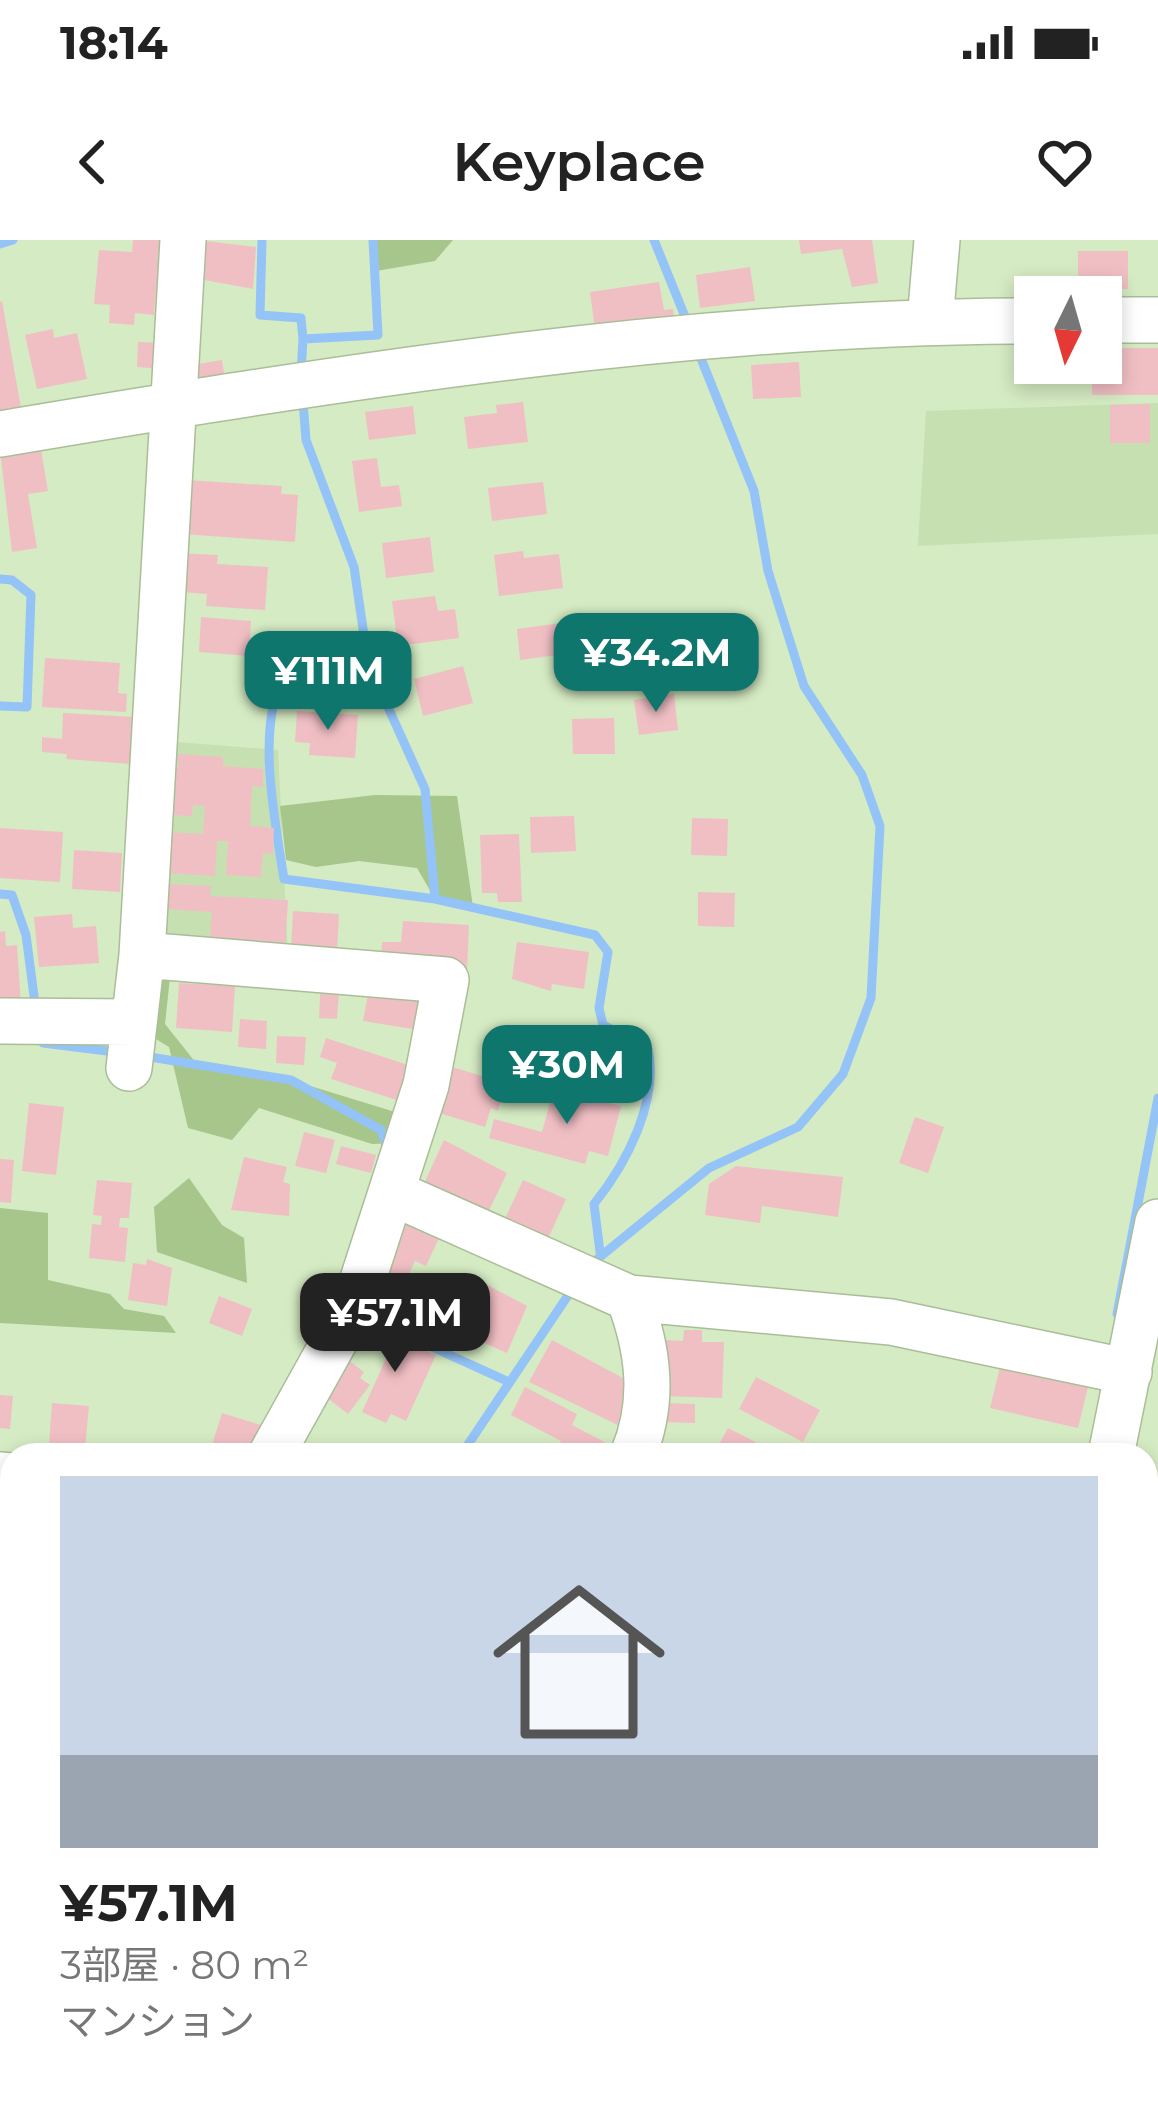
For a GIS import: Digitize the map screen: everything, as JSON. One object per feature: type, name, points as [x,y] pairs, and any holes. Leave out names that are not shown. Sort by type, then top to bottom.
[{"type":"street","points":[[24,1021],[131,1045],[142,955],[183,240]]},
{"type":"street","points":[[930,321],[937,240]]},
{"type":"street","points":[[0,434],[171,406],[690,339],[930,321],[1014,320]]},
{"type":"street","points":[[1122,320],[1158,320]]},
{"type":"street","points":[[142,955],[446,980],[426,1084],[352,1312],[297,1400],[277,1443]]},
{"type":"street","points":[[394,1193],[596,1284],[891,1322],[1114,1369]]},
{"type":"street","points":[[1111,1443],[1114,1369],[1158,1222]]},
{"type":"street","points":[[596,1284],[644,1338],[649,1388],[636,1443]]},
{"type":"shaded area","points":[[373,240],[453,240],[435,261],[376,271]]},
{"type":"shaded area","points":[[1158,403],[1158,534],[918,546],[926,411]]},
{"type":"shaded area","points":[[164,741],[278,750],[288,955],[156,947]]},
{"type":"shaded area","points":[[375,795],[457,796],[473,907],[435,899],[417,868],[359,861],[316,867],[286,860],[280,806]]},
{"type":"shaded area","points":[[171,968],[165,1024],[196,1063],[291,1080],[408,1116],[400,1143],[372,1144],[259,1108],[232,1140],[188,1128],[169,1047],[140,1029],[149,969]]},
{"type":"shaded area","points":[[189,1178],[222,1225],[244,1238],[247,1283],[157,1252],[154,1207]]},
{"type":"shaded area","points":[[0,1208],[48,1213],[48,1280],[110,1294],[124,1309],[164,1316],[176,1333],[0,1323]]},
{"type":"building","points":[[133,240],[160,240],[154,315],[135,313],[134,325],[109,323],[110,305],[94,304],[99,250],[132,252]]},
{"type":"building","points":[[197,240],[256,247],[253,289],[194,278]]},
{"type":"building","points":[[799,240],[872,240],[878,283],[852,287],[842,249],[801,254]]},
{"type":"building","points":[[1078,251],[1128,251],[1128,289],[1122,289],[1122,276],[1078,276]]},
{"type":"building","points":[[750,267],[755,301],[700,308],[696,275]]},
{"type":"building","points":[[659,282],[664,310],[673,309],[675,324],[596,336],[590,292]]},
{"type":"building","points":[[0,302],[21,408],[0,411]]},
{"type":"building","points":[[53,329],[54,338],[77,333],[87,379],[37,389],[25,335]]},
{"type":"building","points":[[138,342],[164,343],[163,369],[137,367]]},
{"type":"building","points":[[1122,348],[1158,348],[1158,395],[1092,395],[1092,384],[1122,384]]},
{"type":"building","points":[[222,360],[225,380],[195,385],[192,365]]},
{"type":"building","points":[[799,362],[801,397],[753,399],[751,365]]},
{"type":"building","points":[[523,402],[528,442],[468,449],[464,417],[497,413],[496,405]]},
{"type":"building","points":[[1150,404],[1150,443],[1110,443],[1110,405]]},
{"type":"building","points":[[413,406],[416,434],[369,440],[365,412]]},
{"type":"building","points":[[40,444],[48,491],[28,494],[37,548],[12,552],[0,450]]},
{"type":"building","points":[[377,458],[381,487],[399,485],[402,506],[359,512],[352,461]]},
{"type":"building","points":[[185,480],[282,486],[281,494],[298,495],[295,542],[182,534]]},
{"type":"building","points":[[543,482],[547,514],[492,521],[488,488]]},
{"type":"building","points":[[430,537],[434,572],[386,578],[382,543]]},
{"type":"building","points":[[523,551],[524,558],[559,554],[563,588],[499,596],[494,555]]},
{"type":"building","points":[[179,553],[218,555],[217,564],[268,567],[265,610],[206,606],[207,594],[181,592]]},
{"type":"building","points":[[435,596],[438,611],[455,609],[459,638],[398,646],[392,601]]},
{"type":"building","points":[[201,617],[251,621],[249,656],[199,652]]},
{"type":"building","points":[[568,622],[572,653],[520,660],[517,629]]},
{"type":"building","points":[[45,658],[120,663],[118,693],[127,694],[126,712],[42,707]]},
{"type":"building","points":[[463,666],[473,703],[423,716],[414,679]]},
{"type":"building","points":[[674,694],[678,730],[639,735],[634,700]]},
{"type":"building","points":[[297,711],[358,715],[355,758],[309,755],[310,743],[295,742]]},
{"type":"building","points":[[63,713],[134,717],[131,764],[66,759],[67,754],[42,752],[42,737],[62,739]]},
{"type":"building","points":[[614,718],[615,754],[573,754],[572,719]]},
{"type":"building","points":[[178,754],[223,757],[223,766],[263,769],[263,787],[252,786],[250,826],[274,828],[273,854],[263,853],[261,877],[226,875],[228,841],[217,841],[215,876],[166,873],[169,832],[203,834],[205,806],[193,805],[192,816],[169,815],[171,767],[178,767]]},
{"type":"building","points":[[574,816],[576,851],[531,853],[530,817]]},
{"type":"building","points":[[692,818],[728,819],[727,856],[691,855]]},
{"type":"building","points":[[0,828],[63,832],[60,882],[0,878]]},
{"type":"building","points":[[519,834],[522,902],[498,902],[497,893],[482,893],[480,835]]},
{"type":"building","points":[[74,850],[122,853],[120,892],[72,889]]},
{"type":"building","points":[[166,884],[211,886],[210,896],[288,900],[285,950],[221,947],[221,938],[210,937],[212,912],[164,909]]},
{"type":"building","points":[[698,892],[735,893],[734,927],[698,926]]},
{"type":"building","points":[[293,911],[339,914],[337,952],[291,949]]},
{"type":"building","points":[[72,914],[73,928],[96,926],[99,963],[39,967],[34,917]]},
{"type":"building","points":[[403,921],[469,925],[467,971],[381,959],[382,942],[401,942]]},
{"type":"building","points":[[5,931],[6,946],[17,945],[21,1005],[0,1006],[0,932]]},
{"type":"building","points":[[517,942],[589,952],[584,989],[552,984],[551,991],[512,979]]},
{"type":"building","points":[[321,978],[340,979],[337,1019],[319,1018]]},
{"type":"building","points":[[179,983],[235,986],[232,1032],[176,1028]]},
{"type":"building","points":[[370,985],[431,996],[425,1031],[363,1021]]},
{"type":"building","points":[[240,1019],[267,1021],[266,1049],[238,1047]]},
{"type":"building","points":[[277,1036],[306,1037],[304,1065],[276,1063]]},
{"type":"building","points":[[326,1038],[414,1067],[403,1102],[331,1079],[337,1063],[320,1057]]},
{"type":"building","points":[[452,1067],[506,1083],[498,1111],[491,1108],[485,1127],[439,1113]]},
{"type":"building","points":[[573,1085],[590,1090],[588,1098],[621,1106],[608,1156],[589,1151],[585,1164],[489,1138],[494,1119],[542,1132],[554,1088],[570,1093]]},
{"type":"building","points":[[29,1103],[64,1107],[56,1175],[22,1171]]},
{"type":"building","points":[[915,1117],[944,1127],[928,1173],[899,1163]]},
{"type":"building","points":[[304,1132],[335,1140],[326,1173],[295,1166]]},
{"type":"building","points":[[444,1140],[507,1173],[486,1217],[422,1188]]},
{"type":"building","points":[[341,1146],[376,1155],[371,1173],[336,1164]]},
{"type":"building","points":[[244,1157],[287,1167],[283,1182],[290,1184],[289,1216],[231,1210]]},
{"type":"building","points":[[0,1159],[14,1160],[11,1203],[0,1202]]},
{"type":"building","points":[[736,1166],[843,1177],[838,1217],[762,1206],[760,1223],[705,1215],[709,1184]]},
{"type":"building","points":[[97,1180],[132,1183],[129,1218],[120,1218],[119,1227],[128,1228],[125,1262],[89,1258],[92,1224],[101,1225],[102,1216],[93,1215]]},
{"type":"building","points":[[523,1180],[566,1199],[547,1241],[504,1221]]},
{"type":"building","points":[[407,1223],[439,1238],[426,1266],[415,1261],[405,1283],[456,1306],[469,1275],[527,1306],[507,1353],[473,1338],[469,1350],[447,1340],[445,1345],[388,1320],[396,1303],[375,1294]]},
{"type":"building","points":[[147,1259],[172,1268],[167,1306],[128,1300],[133,1263],[146,1265]]},
{"type":"building","points":[[219,1296],[252,1309],[242,1336],[209,1323]]},
{"type":"building","points":[[364,1323],[436,1355],[406,1421],[391,1414],[386,1423],[362,1412],[388,1354],[356,1340]]},
{"type":"building","points":[[684,1330],[702,1330],[702,1342],[724,1342],[722,1398],[661,1396],[664,1340],[683,1341]]},
{"type":"building","points":[[552,1340],[636,1385],[624,1428],[529,1382]]},
{"type":"building","points":[[343,1356],[364,1372],[360,1378],[370,1385],[348,1414],[317,1390]]},
{"type":"building","points":[[1000,1367],[1088,1387],[1078,1428],[990,1408]]},
{"type":"building","points":[[756,1377],[820,1410],[803,1442],[739,1409]]},
{"type":"building","points":[[525,1387],[577,1414],[572,1425],[606,1443],[560,1443],[511,1415]]},
{"type":"building","points":[[0,1395],[13,1396],[10,1429],[0,1428]]},
{"type":"building","points":[[52,1403],[89,1406],[85,1443],[49,1443]]},
{"type":"building","points":[[665,1403],[695,1404],[695,1423],[664,1422]]},
{"type":"building","points":[[222,1413],[264,1426],[259,1443],[213,1443]]},
{"type":"building","points":[[728,1428],[757,1443],[720,1443]]},
{"type":"waterway","points":[[0,244],[13,240]]},
{"type":"waterway","points":[[262,240],[260,315],[301,318],[303,339]]},
{"type":"waterway","points":[[301,373],[303,339],[378,335],[373,240]]},
{"type":"waterway","points":[[654,240],[688,324]]},
{"type":"waterway","points":[[590,1265],[709,1168],[798,1127],[843,1074],[871,998],[880,826],[862,775],[804,686],[768,571],[754,491],[698,351]]},
{"type":"waterway","points":[[303,402],[306,440],[354,567],[368,663],[425,789],[435,899],[595,935],[608,952],[599,1008],[603,1025],[648,1049],[649,1089],[638,1131],[594,1204],[600,1252]]},
{"type":"waterway","points":[[0,579],[12,580],[31,595],[27,707],[0,706]]},
{"type":"waterway","points":[[368,663],[287,670],[277,691],[271,716],[270,772],[284,879],[435,899]]},
{"type":"waterway","points":[[0,894],[12,895],[26,935],[36,1011]]},
{"type":"waterway","points":[[43,1043],[115,1052]]},
{"type":"waterway","points":[[144,1056],[291,1080],[381,1130],[387,1148]]},
{"type":"waterway","points":[[1117,1314],[1158,1098]]},
{"type":"waterway","points":[[469,1443],[573,1288]]},
{"type":"waterway","points":[[366,1317],[509,1382]]}]
